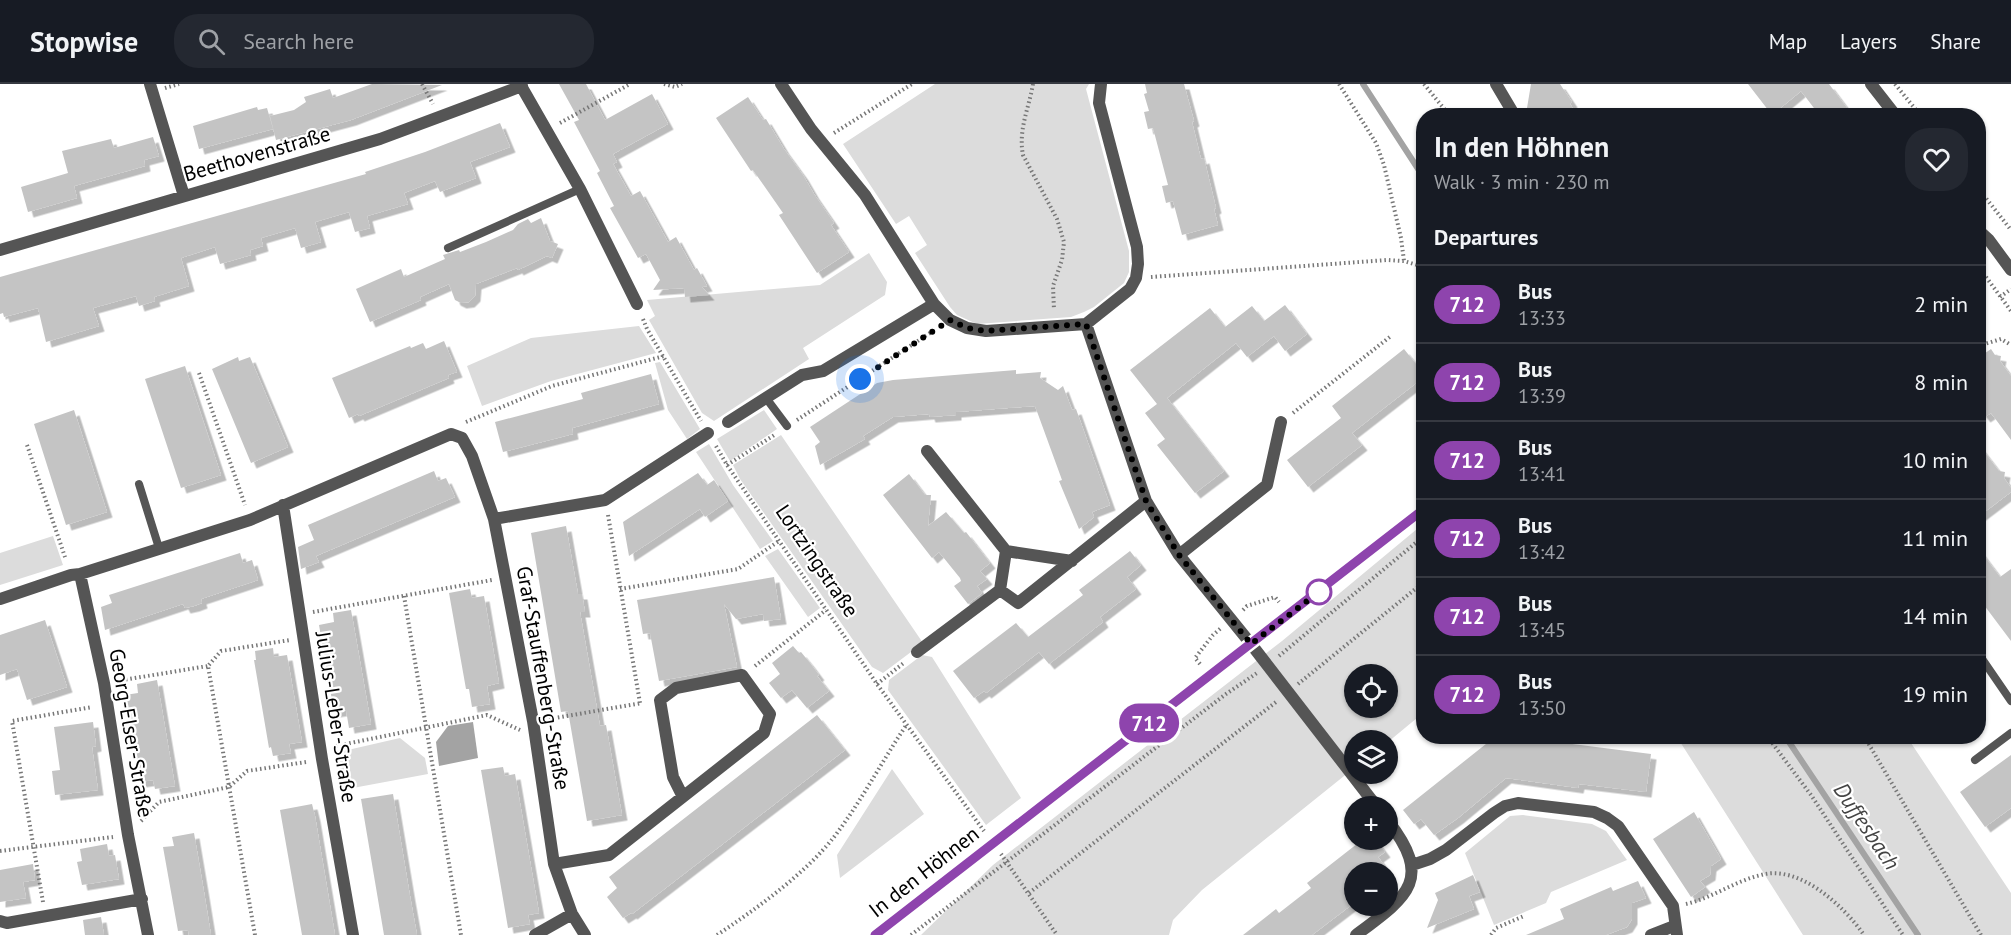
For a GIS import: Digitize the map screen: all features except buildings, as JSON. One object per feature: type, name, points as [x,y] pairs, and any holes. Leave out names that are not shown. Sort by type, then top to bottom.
[{"type":"street","points":[[150,84],[184,196]]},
{"type":"street","points":[[781,84],[811,129],[865,195],[934,304],[950,320],[967,328],[986,331],[1086,324],[1130,290],[1136,278],[1137,248],[1099,103],[1101,84]]},
{"type":"street","points":[[1496,84],[1510,108]]},
{"type":"street","points":[[1871,84],[1890,108]]},
{"type":"street","points":[[521,85],[580,189],[637,304]]},
{"type":"street","name":"Beethovenstraße","points":[[0,250],[380,139],[521,85]]},
{"type":"street","points":[[1986,237],[2011,270]]},
{"type":"street","points":[[728,422],[802,375],[823,371],[934,304]]},
{"type":"street","points":[[1086,324],[1146,501],[1179,555],[1368,796]]},
{"type":"street","points":[[1179,555],[1266,485],[1281,422]]},
{"type":"street","points":[[494,519],[605,500],[708,433]]},
{"type":"street","points":[[0,599],[250,520],[451,434]]},
{"type":"street","name":"Graf-Stauffenberg-Straße","points":[[451,434],[462,438],[472,456],[494,519],[533,725],[554,864],[573,914],[585,935]]},
{"type":"street","points":[[927,451],[1006,551],[1072,561]]},
{"type":"street","points":[[1000,590],[1018,603],[1146,501]]},
{"type":"street","name":"Julius-Leber-Straße","points":[[283,505],[321,754],[353,935]]},
{"type":"street","name":"In den Höhnen","points":[[875,935],[1416,515]]},
{"type":"street","points":[[917,652],[1000,590],[1006,551]]},
{"type":"street","name":"Georg-Elser-Straße","points":[[75,574],[104,683],[128,835],[148,935]]},
{"type":"street","points":[[554,864],[609,855],[682,795],[764,733],[770,714],[742,675],[676,688],[660,700],[673,777],[682,795]]},
{"type":"street","points":[[1412,865],[1446,850],[1505,806],[1518,803],[1594,812],[1618,826],[1673,906],[1675,930],[1651,935]]},
{"type":"street","points":[[1356,935],[1395,906],[1408,888],[1412,865],[1398,834]]},
{"type":"street","points":[[0,921],[46,916],[142,899]]},
{"type":"street","points":[[535,935],[573,914]]},
{"type":"lane","points":[[448,248],[580,189]]},
{"type":"lane","points":[[766,398],[787,426]]},
{"type":"lane","points":[[138,484],[159,548]]},
{"type":"lane","points":[[1986,664],[2011,700]]},
{"type":"lane","points":[[1975,760],[2011,733]]},
{"type":"path","points":[[422,84],[440,116]]},
{"type":"path","points":[[548,130],[630,84]]},
{"type":"path","points":[[664,84],[675,87],[682,84]]},
{"type":"path","points":[[821,141],[912,84]]},
{"type":"path","points":[[1033,84],[1021,144],[1023,155],[1058,219],[1064,242],[1062,260],[1053,286],[1056,326]]},
{"type":"path","points":[[1339,84],[1376,143],[1384,165],[1399,228],[1404,261]]},
{"type":"path","points":[[1424,84],[1444,108]]},
{"type":"path","points":[[1895,84],[1914,108]]},
{"type":"path","points":[[1986,198],[2011,231]]},
{"type":"path","points":[[1136,278],[1387,260],[1416,265]]},
{"type":"path","points":[[1986,277],[2011,311]]},
{"type":"path","points":[[2000,297],[2011,289]]},
{"type":"path","name":"Lortzingstraße","points":[[637,304],[647,329],[727,465],[877,684],[1007,862],[1057,935]]},
{"type":"path","points":[[727,465],[950,320]]},
{"type":"path","points":[[1281,422],[1391,336]]},
{"type":"path","points":[[1986,344],[2001,339],[2011,345]]},
{"type":"path","points":[[451,434],[470,419],[552,386],[664,356]]},
{"type":"path","points":[[199,373],[250,520]]},
{"type":"path","points":[[27,445],[75,574]]},
{"type":"path","points":[[605,500],[640,703]]},
{"type":"path","points":[[620,589],[738,569],[779,541]]},
{"type":"path","points":[[910,935],[1226,694],[1268,666],[1416,543]]},
{"type":"path","points":[[301,615],[506,577]]},
{"type":"path","points":[[1029,893],[1288,693],[1416,589]]},
{"type":"path","points":[[404,596],[461,935]]},
{"type":"path","points":[[742,675],[826,610]]},
{"type":"path","points":[[104,683],[208,666],[221,651],[304,638]]},
{"type":"path","points":[[877,684],[917,652]]},
{"type":"path","points":[[208,666],[255,935]]},
{"type":"path","points":[[0,851],[128,835],[159,802],[229,787],[247,771],[426,728],[487,716],[520,730],[533,725],[660,700]]},
{"type":"path","points":[[46,916],[12,721],[108,704]]},
{"type":"path","points":[[717,935],[756,909],[805,867],[833,838],[907,724]]},
{"type":"path","points":[[1773,744],[1811,795],[1903,935]]},
{"type":"path","points":[[1869,744],[1981,935]]},
{"type":"path","points":[[1673,906],[1689,903],[1761,874],[1778,873],[1810,885],[1832,899],[1852,918],[1864,935]]},
{"type":"path","points":[[1491,935],[1496,928],[1524,916]]},
{"type":"shaded area","points":[[935,84],[1089,84],[1086,89],[1129,251],[1129,272],[1124,283],[1094,307],[1071,317],[977,324],[957,315],[915,253],[927,245],[909,216],[896,224],[843,144]]},
{"type":"shaded area","points":[[869,253],[887,282],[885,295],[803,348],[809,359],[714,421],[702,413],[649,320],[655,316],[647,300],[820,285]]},
{"type":"shaded area","points":[[639,326],[656,353],[551,381],[482,406],[467,366],[531,338]]},
{"type":"shaded area","points":[[660,362],[700,429],[687,439],[668,410],[655,363]]},
{"type":"shaded area","points":[[764,410],[777,429],[730,461],[717,439]]},
{"type":"shaded area","points":[[781,435],[923,643],[883,673],[872,667],[740,479],[733,465]]},
{"type":"shaded area","points":[[709,444],[733,485],[773,541],[760,549],[696,452]]},
{"type":"shaded area","points":[[1416,530],[1416,719],[1398,734],[1398,730],[1344,730],[1344,776],[1202,890],[1173,920],[1169,935],[921,935],[993,865],[1282,641]]},
{"type":"shaded area","points":[[53,536],[63,565],[0,585],[0,553]]},
{"type":"shaded area","points":[[778,549],[820,608],[808,617],[765,556]]},
{"type":"shaded area","points":[[922,655],[932,657],[1021,798],[986,825],[888,690],[889,680]]},
{"type":"shaded area","points":[[473,722],[478,758],[439,766],[436,742],[448,726]]},
{"type":"shaded area","points":[[400,738],[425,758],[428,774],[342,790],[339,752]]},
{"type":"shaded area","points":[[1681,744],[1912,744],[2011,893],[2011,935],[1803,935]]},
{"type":"shaded area","points":[[892,769],[924,814],[840,878],[837,855]]},
{"type":"shaded area","points":[[1523,815],[1592,824],[1606,831],[1627,860],[1551,892],[1546,903],[1494,925],[1465,853],[1510,816]]},
{"type":"waterway","name":"Duffesbach","points":[[1363,84],[1416,166]]},
{"type":"waterway","name":"Duffesbach","points":[[1790,744],[1918,935]]},
{"type":"bus line","name":"712","points":[[875,935],[1416,515]]},
{"type":"route","points":[[860,379],[950,320],[967,328],[986,331],[1086,324],[1146,501],[1179,555],[1251,644],[1319,592]]}]
